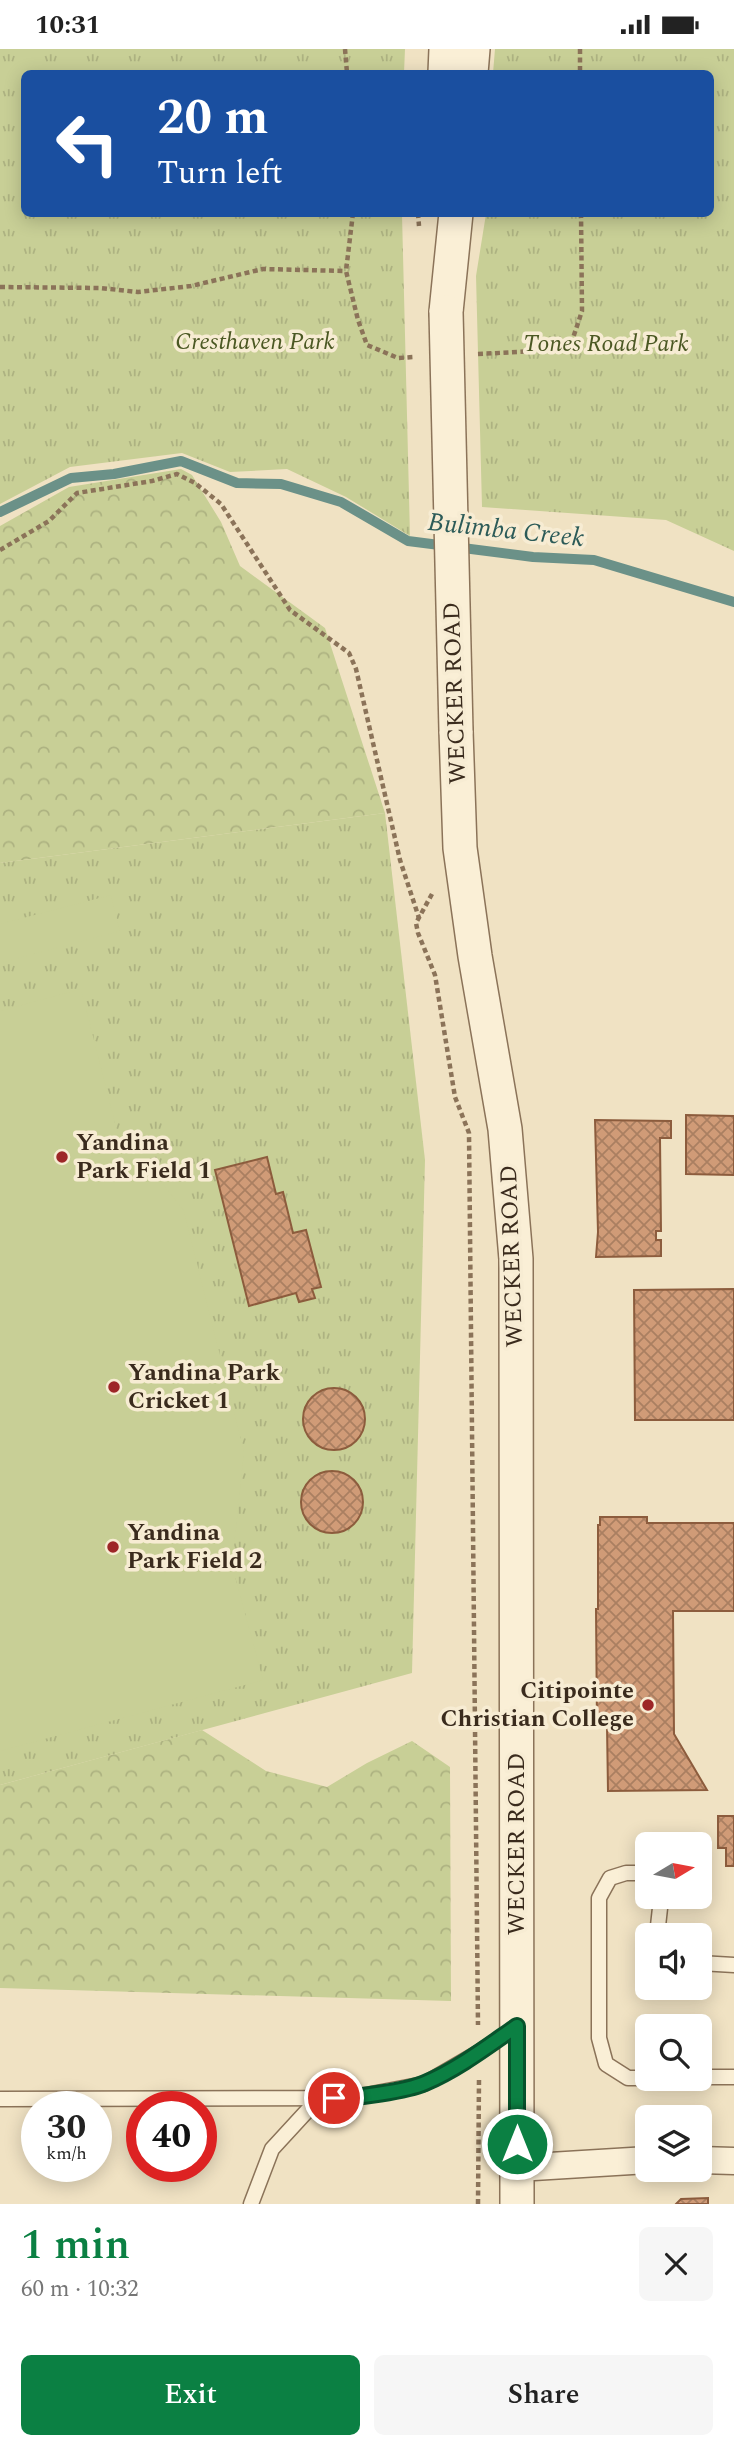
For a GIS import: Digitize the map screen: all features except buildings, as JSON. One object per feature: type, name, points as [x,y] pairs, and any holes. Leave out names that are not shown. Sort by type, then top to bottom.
[{"type":"street","points":[[445,70],[446,49]]},
{"type":"street","points":[[471,70],[473,49]]},
{"type":"street","name":"WECKER ROAD","points":[[445,217],[460,848],[475,957],[505,1129],[516,1259],[517,2204]]},
{"type":"street","name":"WECKER ROAD","points":[[446,312],[456,217]]},
{"type":"street","points":[[712,2160],[734,2161]]},
{"type":"street","points":[[517,2168],[635,2161]]},
{"type":"lane","points":[[635,1873],[610,1878],[599,1898],[599,2038],[606,2064],[628,2078],[635,2078]]},
{"type":"lane","points":[[712,1964],[734,1965]]},
{"type":"lane","points":[[0,2099],[350,2098],[424,2084],[517,2026]]},
{"type":"lane","points":[[712,2077],[734,2077]]},
{"type":"lane","points":[[251,2204],[272,2149],[318,2099]]},
{"type":"path","points":[[345,49],[347,70]]},
{"type":"path","points":[[580,49],[580,70]]},
{"type":"path","points":[[0,287],[100,288],[138,292],[191,286],[263,269],[346,271],[353,217]]},
{"type":"path","points":[[0,550],[49,521],[77,493],[152,481],[177,474],[195,483],[221,504],[290,610],[349,653],[356,670],[400,860],[419,918]]},
{"type":"path","points":[[432,894],[416,923],[435,975],[455,1097],[469,1133],[479,2052],[478,2204]]},
{"type":"green space","name":"Cresthaven Park","points":[[0,49],[405,49],[404,70],[21,70],[21,217],[402,217],[410,536],[346,497],[287,469],[230,472],[182,453],[70,467],[0,504]]},
{"type":"green space","name":"Tones Road Park","points":[[495,49],[734,49],[734,551],[666,520],[482,507],[476,276],[486,217],[714,217],[714,70],[493,70]]},
{"type":"green space","points":[[181,469],[192,475],[221,522],[240,566],[325,628],[385,813],[0,863],[0,526],[69,487]]},
{"type":"green space","points":[[385,813],[425,1160],[412,1673],[0,1785],[0,863]]},
{"type":"green space","points":[[111,895],[120,931],[0,963],[0,924]]},
{"type":"green space","name":"Yandina Park Cricket 1","points":[[81,989],[118,1135],[136,1150],[184,1211],[244,1451],[234,1547],[230,1558],[263,1680],[0,1751],[0,1011]]},
{"type":"green space","points":[[202,1730],[266,1771],[327,1787],[412,1741],[450,1767],[451,2001],[0,1988],[0,1785]]},
{"type":"waterway","name":"Bulimba Creek","points":[[0,512],[71,478],[114,474],[181,461],[237,483],[281,484],[341,502],[408,541],[533,557],[594,560],[734,602]]},
{"type":"place","name":"Yandina Park Field 1","points":[[62,1157]]},
{"type":"place","name":"Yandina Park Cricket 1","points":[[114,1387]]},
{"type":"place","name":"Yandina Park Field 2","points":[[113,1547]]},
{"type":"place","name":"Citipointe Christian College","points":[[648,1705]]},
{"type":"route","points":[[334,2098],[350,2098],[424,2084],[517,2026],[517,2144]]}]
